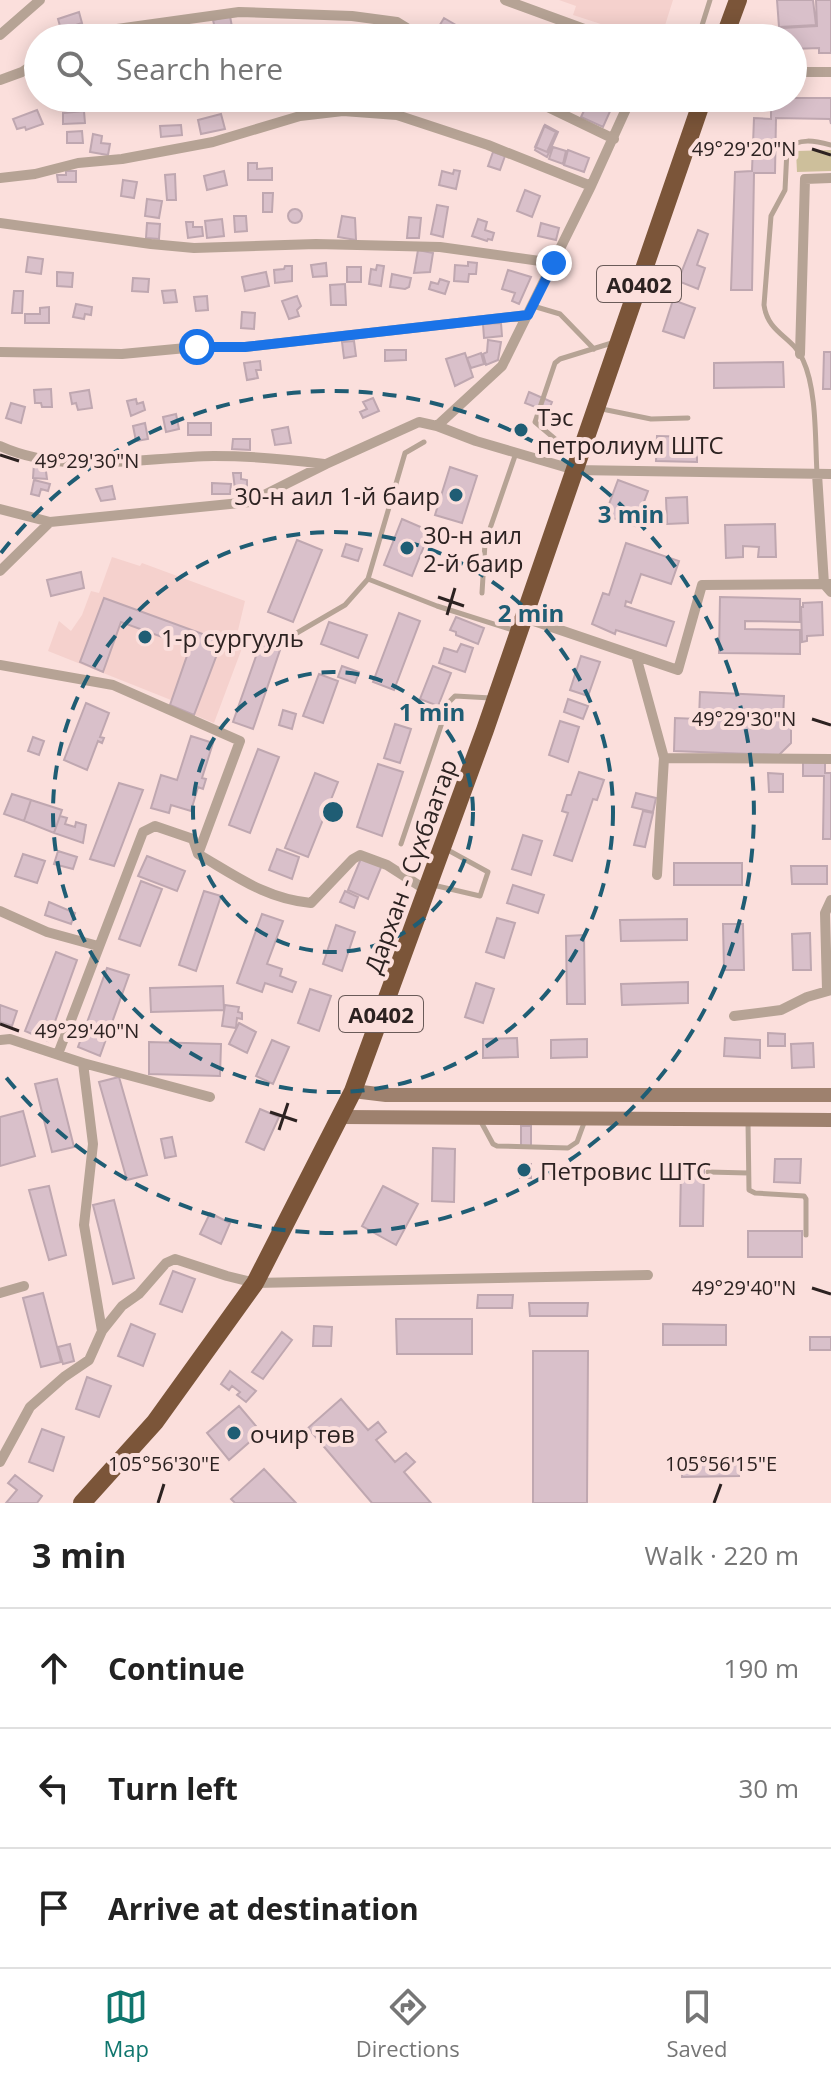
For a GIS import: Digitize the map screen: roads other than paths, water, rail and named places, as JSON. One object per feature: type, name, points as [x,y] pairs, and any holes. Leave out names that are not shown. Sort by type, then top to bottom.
[{"type":"highway","points":[[729,24],[738,0]]},
{"type":"highway","name":"Дархан - Сүхбаатар","points":[[82,1503],[155,1422],[255,1283],[353,1091],[495,699],[698,112]]},
{"type":"main road","points":[[353,1091],[382,1095],[831,1095]]},
{"type":"main road","points":[[814,1095],[821,1106],[814,1120]]},
{"type":"main road","points":[[341,1117],[831,1120]]},
{"type":"street","points":[[0,35],[40,0]]},
{"type":"street","points":[[505,0],[571,24]]},
{"type":"street","points":[[157,24],[252,12],[352,16],[400,24]]},
{"type":"street","points":[[0,80],[24,71]]},
{"type":"street","points":[[807,72],[831,72]]},
{"type":"street","points":[[0,178],[213,142],[300,116],[334,112]]},
{"type":"street","points":[[356,112],[397,115],[488,145],[591,186]]},
{"type":"street","points":[[558,112],[614,139]]},
{"type":"street","points":[[437,426],[502,366],[625,112]]},
{"type":"street","points":[[800,354],[805,179],[831,178]]},
{"type":"street","points":[[0,223],[194,248],[316,244],[440,247],[554,263]]},
{"type":"street","points":[[0,352],[122,354],[197,347],[245,347],[530,310]]},
{"type":"street","points":[[0,509],[50,522],[250,502],[419,422],[516,452],[577,465],[831,474]]},
{"type":"street","points":[[0,446],[28,456],[86,463],[265,456],[326,464]]},
{"type":"street","points":[[520,624],[678,670],[702,585],[829,587],[817,474]]},
{"type":"street","points":[[0,571],[50,522]]},
{"type":"street","points":[[636,656],[664,758],[657,875]]},
{"type":"street","points":[[0,665],[113,685],[240,741],[198,854]]},
{"type":"street","points":[[664,758],[831,759]]},
{"type":"street","points":[[58,1054],[143,832],[155,826],[193,839],[198,854],[260,890],[286,901],[311,903],[360,855],[387,865],[427,887]]},
{"type":"street","points":[[734,1016],[781,1010],[829,990],[825,913],[831,900]]},
{"type":"street","points":[[0,911],[47,932],[98,946]]},
{"type":"street","points":[[0,1040],[10,1039],[83,1063],[210,1097]]},
{"type":"street","points":[[83,1063],[93,1144],[84,1225],[102,1331]]},
{"type":"street","points":[[0,1462],[30,1407],[89,1360],[102,1331],[122,1306],[139,1294],[166,1263],[175,1259],[255,1283],[648,1275]]},
{"type":"street","points":[[0,1293],[24,1286]]},
{"type":"lane","points":[[702,24],[710,0]]},
{"type":"lane","points":[[817,474],[807,370],[800,354],[766,319],[764,305],[771,216],[787,185],[787,150],[796,142],[831,145]]},
{"type":"lane","points":[[530,310],[560,314],[594,349]]},
{"type":"lane","points":[[577,465],[536,425],[535,420],[555,363],[620,341]]},
{"type":"lane","points":[[597,407],[634,417],[688,418]]},
{"type":"lane","points":[[283,641],[345,605],[368,579],[405,453],[424,442]]},
{"type":"lane","points":[[482,593],[485,543],[516,452]]},
{"type":"lane","points":[[368,579],[437,606],[520,624]]},
{"type":"lane","points":[[401,844],[449,702],[455,696],[495,699]]},
{"type":"lane","points":[[427,887],[480,896],[488,872],[442,847]]},
{"type":"lane","points":[[480,1119],[497,1146],[568,1148],[577,1142],[585,1120]]},
{"type":"lane","points":[[748,1120],[751,1192],[804,1196],[806,1235]]},
{"type":"lane","points":[[708,1172],[748,1173]]},
{"type":"place","name":"Тэс петролиум ШТС","points":[[521,430]]},
{"type":"place","name":"30-н аил 1-й баир","points":[[456,495]]},
{"type":"place","name":"30-н аил 2-й баир","points":[[407,548]]},
{"type":"place","name":"1-р сургууль","points":[[145,637]]},
{"type":"place","name":"Петровис ШТС","points":[[524,1170]]},
{"type":"place","name":"очир төв","points":[[234,1433]]}]
